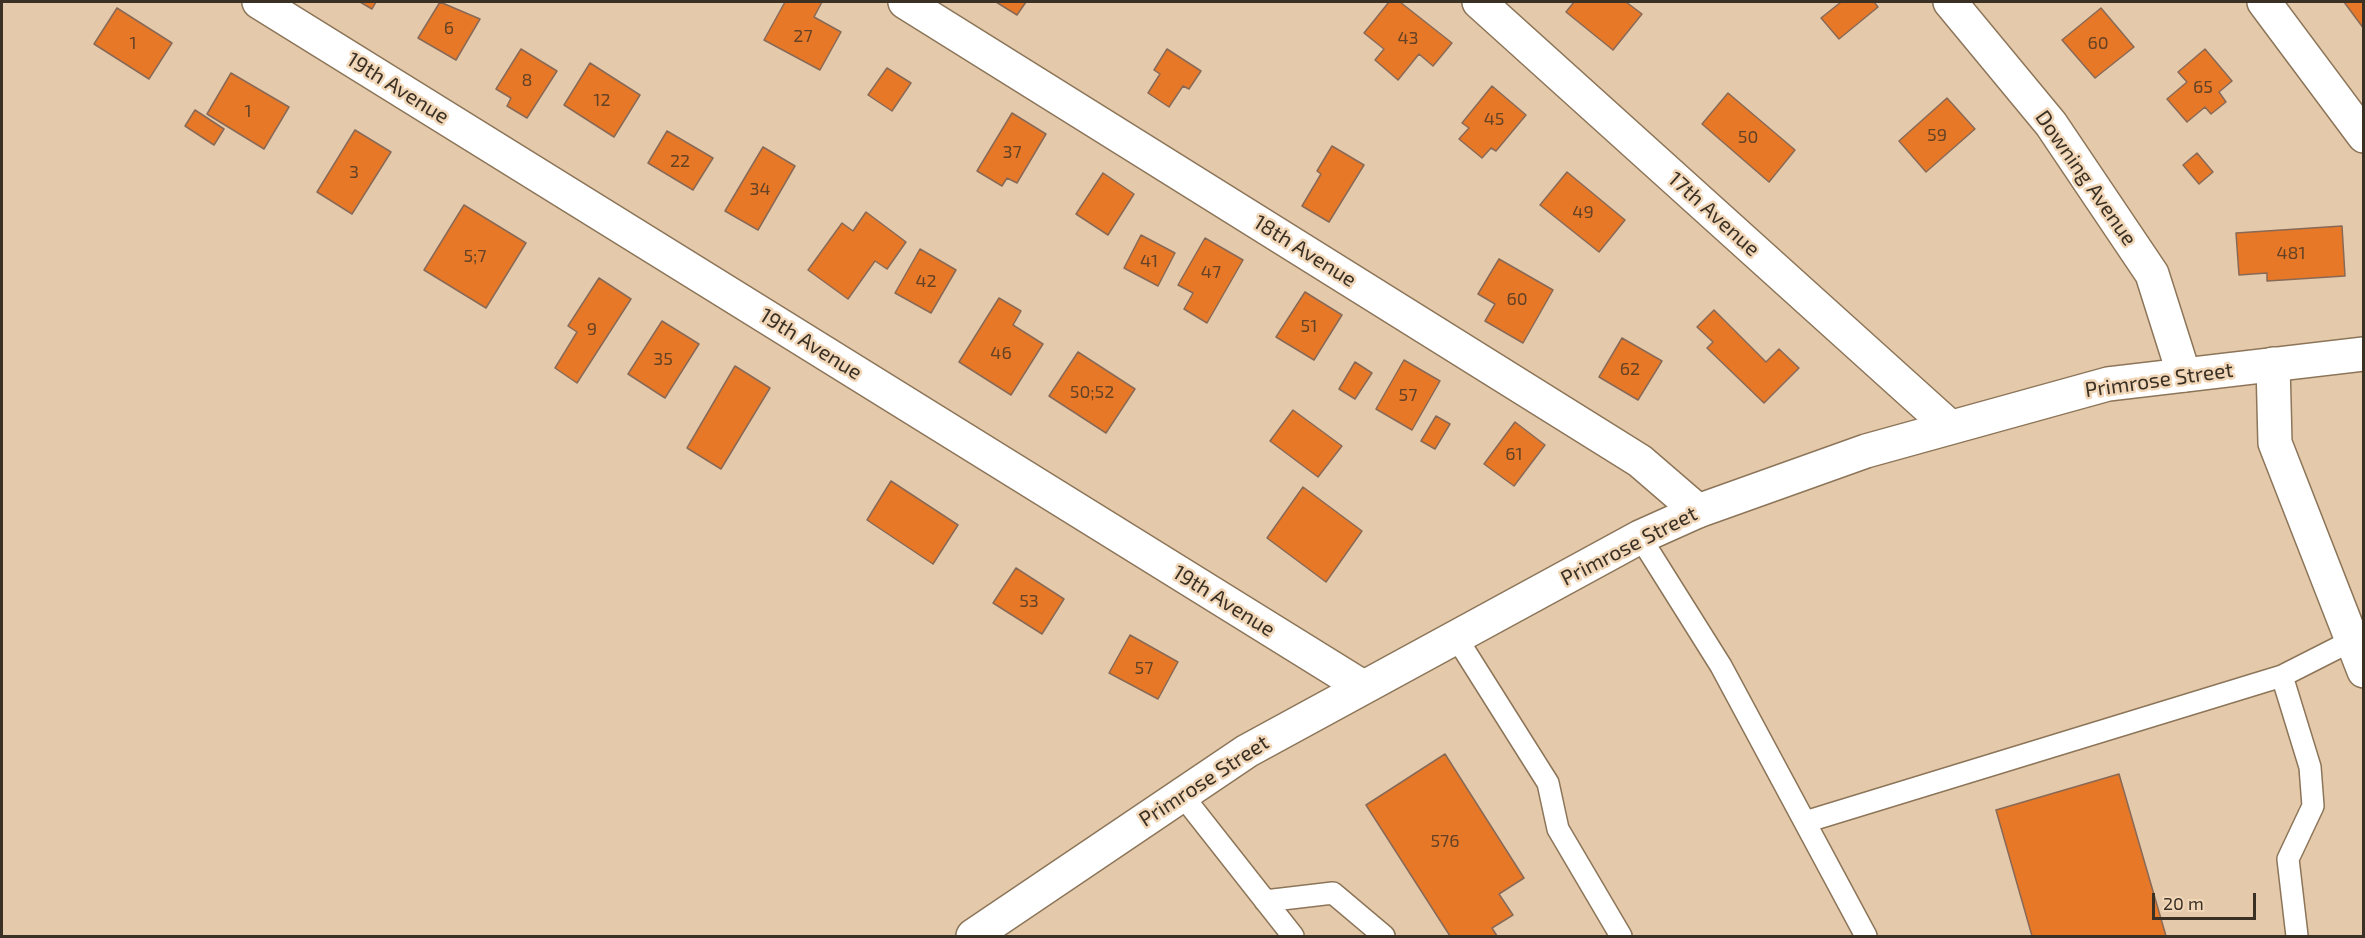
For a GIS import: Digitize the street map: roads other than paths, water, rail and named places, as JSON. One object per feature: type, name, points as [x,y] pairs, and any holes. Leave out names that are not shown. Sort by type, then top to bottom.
[{"type":"street","name":"19th Avenue","points":[[258,2],[1363,687]]},
{"type":"street","name":"18th Avenue","points":[[905,2],[1640,461],[1698,511]]},
{"type":"street","name":"17th Avenue","points":[[1479,2],[1949,426]]},
{"type":"street","name":"Downing Avenue","points":[[1950,2],[2051,124],[2152,274],[2184,375]]},
{"type":"street","points":[[2264,2],[2364,136]]},
{"type":"street","name":"Primrose Street","points":[[973,936],[1247,750],[1640,537],[1698,511],[1795,475],[1949,426],[2108,384],[2364,354]]},
{"type":"street","points":[[2273,364],[2275,443],[2364,671]]},
{"type":"lane","points":[[1640,537],[1721,666],[1866,936]]},
{"type":"lane","points":[[1456,637],[1548,783],[1558,829],[1621,936]]},
{"type":"lane","points":[[1805,822],[2282,676],[2353,640]]},
{"type":"lane","points":[[2282,676],[2310,767],[2313,806],[2288,860],[2297,936]]},
{"type":"lane","points":[[1182,795],[1293,936]]},
{"type":"lane","points":[[1265,901],[1334,893],[1384,936]]}]
